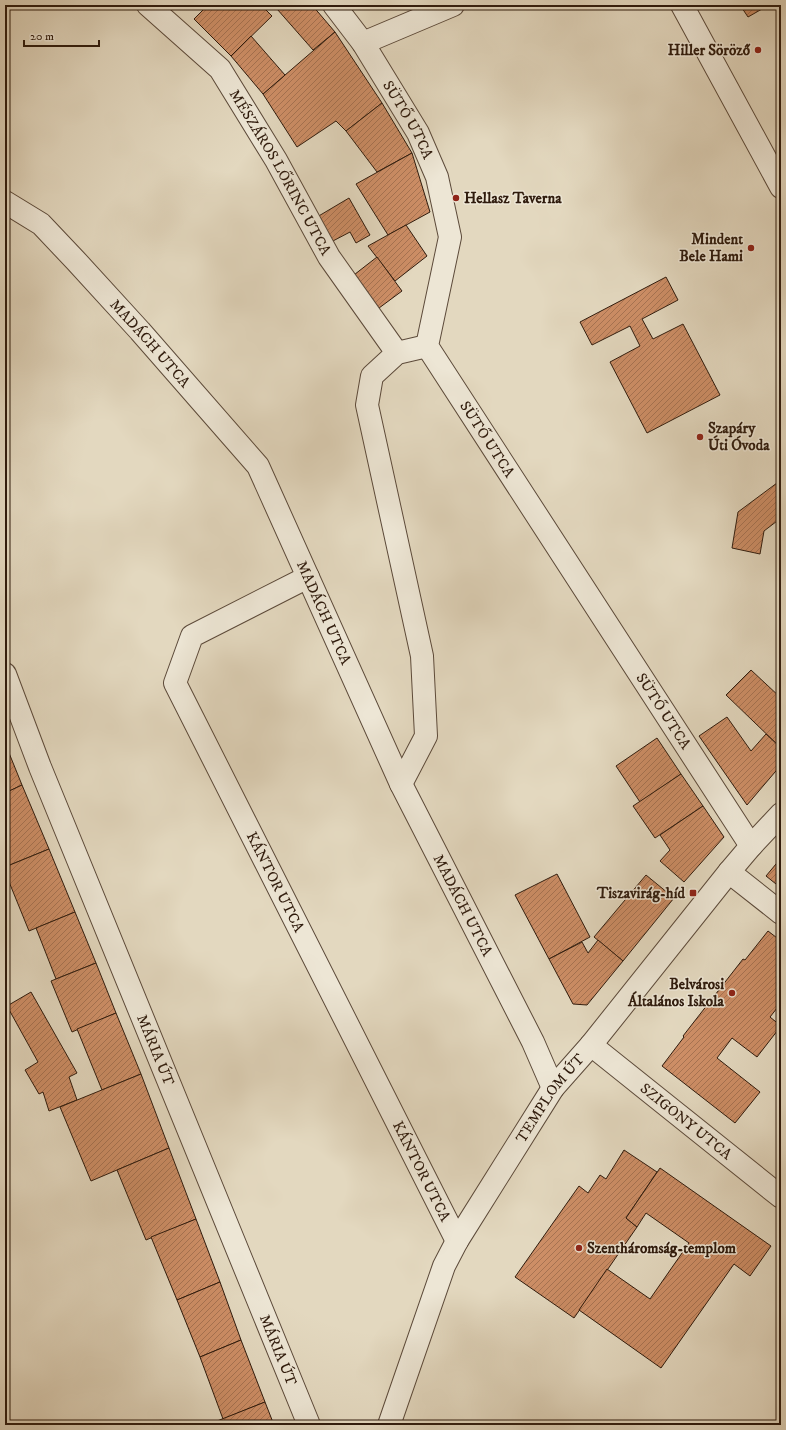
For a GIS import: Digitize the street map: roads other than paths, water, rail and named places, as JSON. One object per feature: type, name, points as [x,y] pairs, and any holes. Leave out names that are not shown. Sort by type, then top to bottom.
[{"type":"street","name":"MÉSZÁROS LŐRINC UTCA","points":[[148,5],[220,69],[276,160],[329,257],[397,354]]},
{"type":"street","name":"SÜTŐ UTCA","points":[[334,5],[363,42],[418,134],[437,177],[450,237],[427,346],[751,846]]},
{"type":"street","points":[[363,42],[454,5]]},
{"type":"street","points":[[682,5],[781,187]]},
{"type":"street","name":"MADÁCH UTCA","points":[[5,202],[41,224],[76,260],[258,466],[401,784],[529,1035],[553,1088]]},
{"type":"street","points":[[401,784],[426,736],[422,656],[367,405],[372,376],[397,354],[427,346]]},
{"type":"street","name":"KÁNTOR UTCA","points":[[308,577],[192,636],[175,683],[457,1241]]},
{"type":"street","name":"MÁRIA ÚT","points":[[5,674],[46,781],[309,1425]]},
{"type":"street","name":"TEMPLOM ÚT","points":[[389,1425],[444,1266],[457,1241],[553,1088],[591,1045],[729,872],[781,814]]},
{"type":"street","points":[[729,872],[781,913]]},
{"type":"street","name":"SZIGONY UTCA","points":[[591,1045],[781,1197]]},
{"type":"place","name":"Hiller Söröző","points":[[758,50]]},
{"type":"place","name":"Hellasz Taverna","points":[[456,198]]},
{"type":"place","name":"Mindent Bele Hami","points":[[751,248]]},
{"type":"place","name":"Szapáry Úti Óvoda","points":[[700,437]]},
{"type":"place","name":"Tiszavirág-híd","points":[[693,893]]},
{"type":"place","name":"Belvárosi Általános Iskola","points":[[732,993]]},
{"type":"place","name":"Szentháromság-templom","points":[[579,1248]]}]
